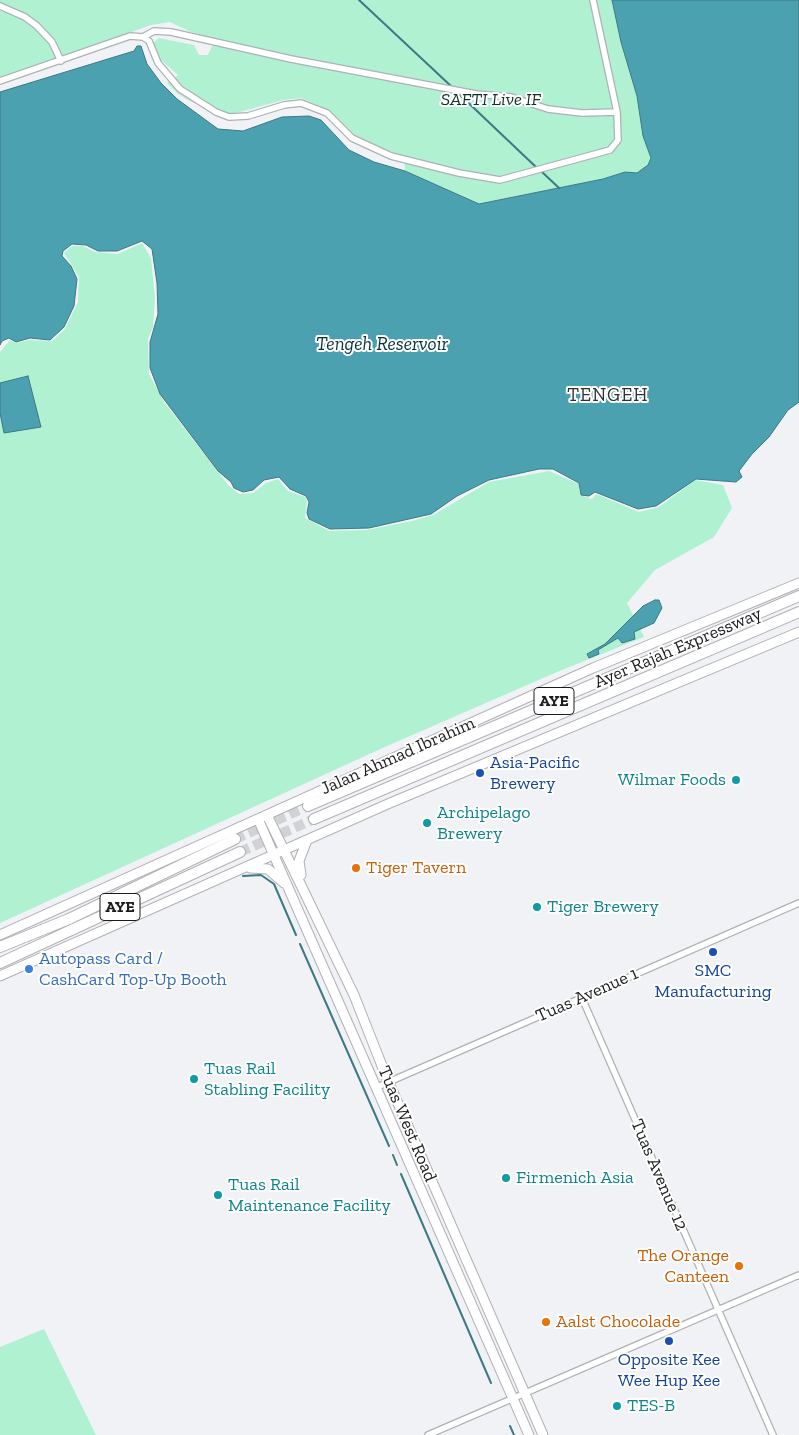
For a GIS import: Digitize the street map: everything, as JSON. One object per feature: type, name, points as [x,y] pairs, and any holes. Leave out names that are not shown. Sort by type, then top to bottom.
[{"type":"highway","name":"Ayer Rajah Expressway","points":[[308,806],[799,596]]},
{"type":"highway","name":"Ayer Rajah Expressway","points":[[314,819],[799,612]]},
{"type":"highway","name":"AYE","points":[[0,947],[69,919],[235,839]]},
{"type":"highway","name":"AYE","points":[[0,963],[240,852]]},
{"type":"main road","name":"Jalan Ahmad Ibrahim","points":[[0,935],[593,668],[799,582]]},
{"type":"main road","points":[[0,976],[307,840],[799,632]]},
{"type":"main road","name":"Tuas West Road","points":[[267,815],[304,888],[354,995],[388,1081],[543,1435]]},
{"type":"main road","name":"Tuas West Road","points":[[258,819],[529,1435]]},
{"type":"main road","points":[[304,888],[298,866],[307,840]]},
{"type":"main road","points":[[243,869],[257,867],[268,869],[280,879],[292,894]]},
{"type":"street","points":[[0,81],[130,36],[143,37],[149,41],[158,63],[180,89],[216,112],[229,117],[248,116],[284,105],[301,103],[327,113],[352,138],[391,156],[483,178],[500,180],[610,150],[618,140],[617,112],[593,0]]},
{"type":"street","points":[[0,6],[25,17],[37,26],[52,42],[61,61]]},
{"type":"street","points":[[143,37],[154,31],[171,32],[357,72],[476,94],[511,97],[548,109],[582,113],[617,112]]},
{"type":"street","name":"Tuas Avenue 1","points":[[375,1088],[799,902]]},
{"type":"street","name":"Tuas Avenue 12","points":[[582,998],[717,1311],[773,1435]]},
{"type":"street","points":[[428,1435],[799,1275]]},
{"type":"green space","name":"SAFTI Live IF","points":[[0,0],[612,0],[621,42],[637,96],[643,136],[651,158],[648,165],[637,173],[625,172],[603,179],[478,204],[405,171],[404,157],[354,136],[328,110],[301,98],[283,100],[229,115],[192,102],[178,94],[167,83],[178,75],[160,59],[153,43],[159,38],[194,45],[199,55],[208,55],[212,46],[225,47],[226,42],[191,32],[170,22],[151,25],[0,79]]},
{"type":"green space","points":[[142,243],[151,258],[155,298],[153,327],[148,339],[149,374],[164,402],[228,485],[239,494],[253,493],[266,483],[278,479],[288,491],[305,497],[307,501],[305,518],[329,531],[367,530],[412,521],[433,515],[489,482],[549,471],[579,484],[580,495],[592,499],[596,494],[639,512],[659,507],[695,480],[723,485],[732,508],[714,537],[655,570],[627,603],[644,637],[557,672],[387,746],[0,923],[0,352],[10,340],[16,343],[29,340],[52,341],[65,329],[78,302],[79,277],[64,253],[72,246],[83,246],[95,252],[118,254]]},
{"type":"green space","points":[[44,1329],[96,1435],[0,1435],[0,1347]]},
{"type":"water","name":"Tengeh Reservoir","points":[[612,0],[799,0],[799,402],[788,410],[769,437],[752,454],[739,471],[742,477],[736,482],[696,479],[656,506],[638,509],[595,492],[589,496],[581,495],[579,483],[553,469],[539,469],[489,480],[457,496],[431,514],[369,528],[330,529],[309,519],[307,513],[309,502],[306,496],[290,489],[279,477],[264,480],[253,490],[243,492],[234,488],[231,482],[218,471],[160,394],[150,368],[150,342],[158,314],[157,283],[152,249],[142,241],[117,251],[98,251],[86,245],[72,244],[63,251],[62,256],[71,266],[77,279],[74,306],[64,327],[50,340],[30,338],[16,342],[9,338],[2,341],[0,345],[0,92],[134,51],[137,46],[141,46],[147,64],[161,83],[177,99],[218,129],[243,131],[282,117],[309,116],[321,120],[349,150],[374,162],[405,171],[479,204],[603,179],[625,172],[637,173],[648,165],[651,158],[643,136],[637,96],[621,42]]},
{"type":"water","points":[[28,376],[41,427],[4,433],[0,413],[0,383]]},
{"type":"water","points":[[659,600],[662,608],[654,623],[634,632],[635,639],[622,643],[618,638],[598,650],[599,654],[589,658],[587,654],[605,644],[643,606]]},
{"type":"waterway","points":[[359,0],[452,87]]},
{"type":"waterway","points":[[457,92],[537,168]]},
{"type":"waterway","points":[[541,171],[559,188]]},
{"type":"waterway","points":[[243,876],[261,875],[274,884],[296,935]]},
{"type":"waterway","points":[[300,944],[389,1146]]},
{"type":"waterway","points":[[393,1155],[397,1165]]},
{"type":"waterway","points":[[401,1174],[491,1383]]},
{"type":"waterway","points":[[510,1426],[514,1435]]},
{"type":"tunnel","points":[[235,839],[308,806]]},
{"type":"tunnel","points":[[240,852],[314,819]]},
{"type":"place","name":"Asia-Pacific Brewery","points":[[480,773]]},
{"type":"place","name":"Wilmar Foods","points":[[736,780]]},
{"type":"place","name":"Archipelago Brewery","points":[[427,823]]},
{"type":"place","name":"Tiger Tavern","points":[[356,868]]},
{"type":"place","name":"Tiger Brewery","points":[[537,907]]},
{"type":"place","name":"SMC Manufacturing","points":[[713,952]]},
{"type":"place","name":"Autopass Card / CashCard Top-Up Booth","points":[[29,969]]},
{"type":"place","name":"Tuas Rail Stabling Facility","points":[[194,1079]]},
{"type":"place","name":"Firmenich Asia","points":[[506,1178]]},
{"type":"place","name":"Tuas Rail Maintenance Facility","points":[[218,1195]]},
{"type":"place","name":"The Orange Canteen","points":[[739,1266]]},
{"type":"place","name":"Aalst Chocolade","points":[[546,1322]]},
{"type":"place","name":"Opposite Kee Wee Hup Kee","points":[[669,1341]]},
{"type":"place","name":"TES-B","points":[[617,1406]]},
{"type":"district","name":"TENGEH","points":[[608,396]]}]
